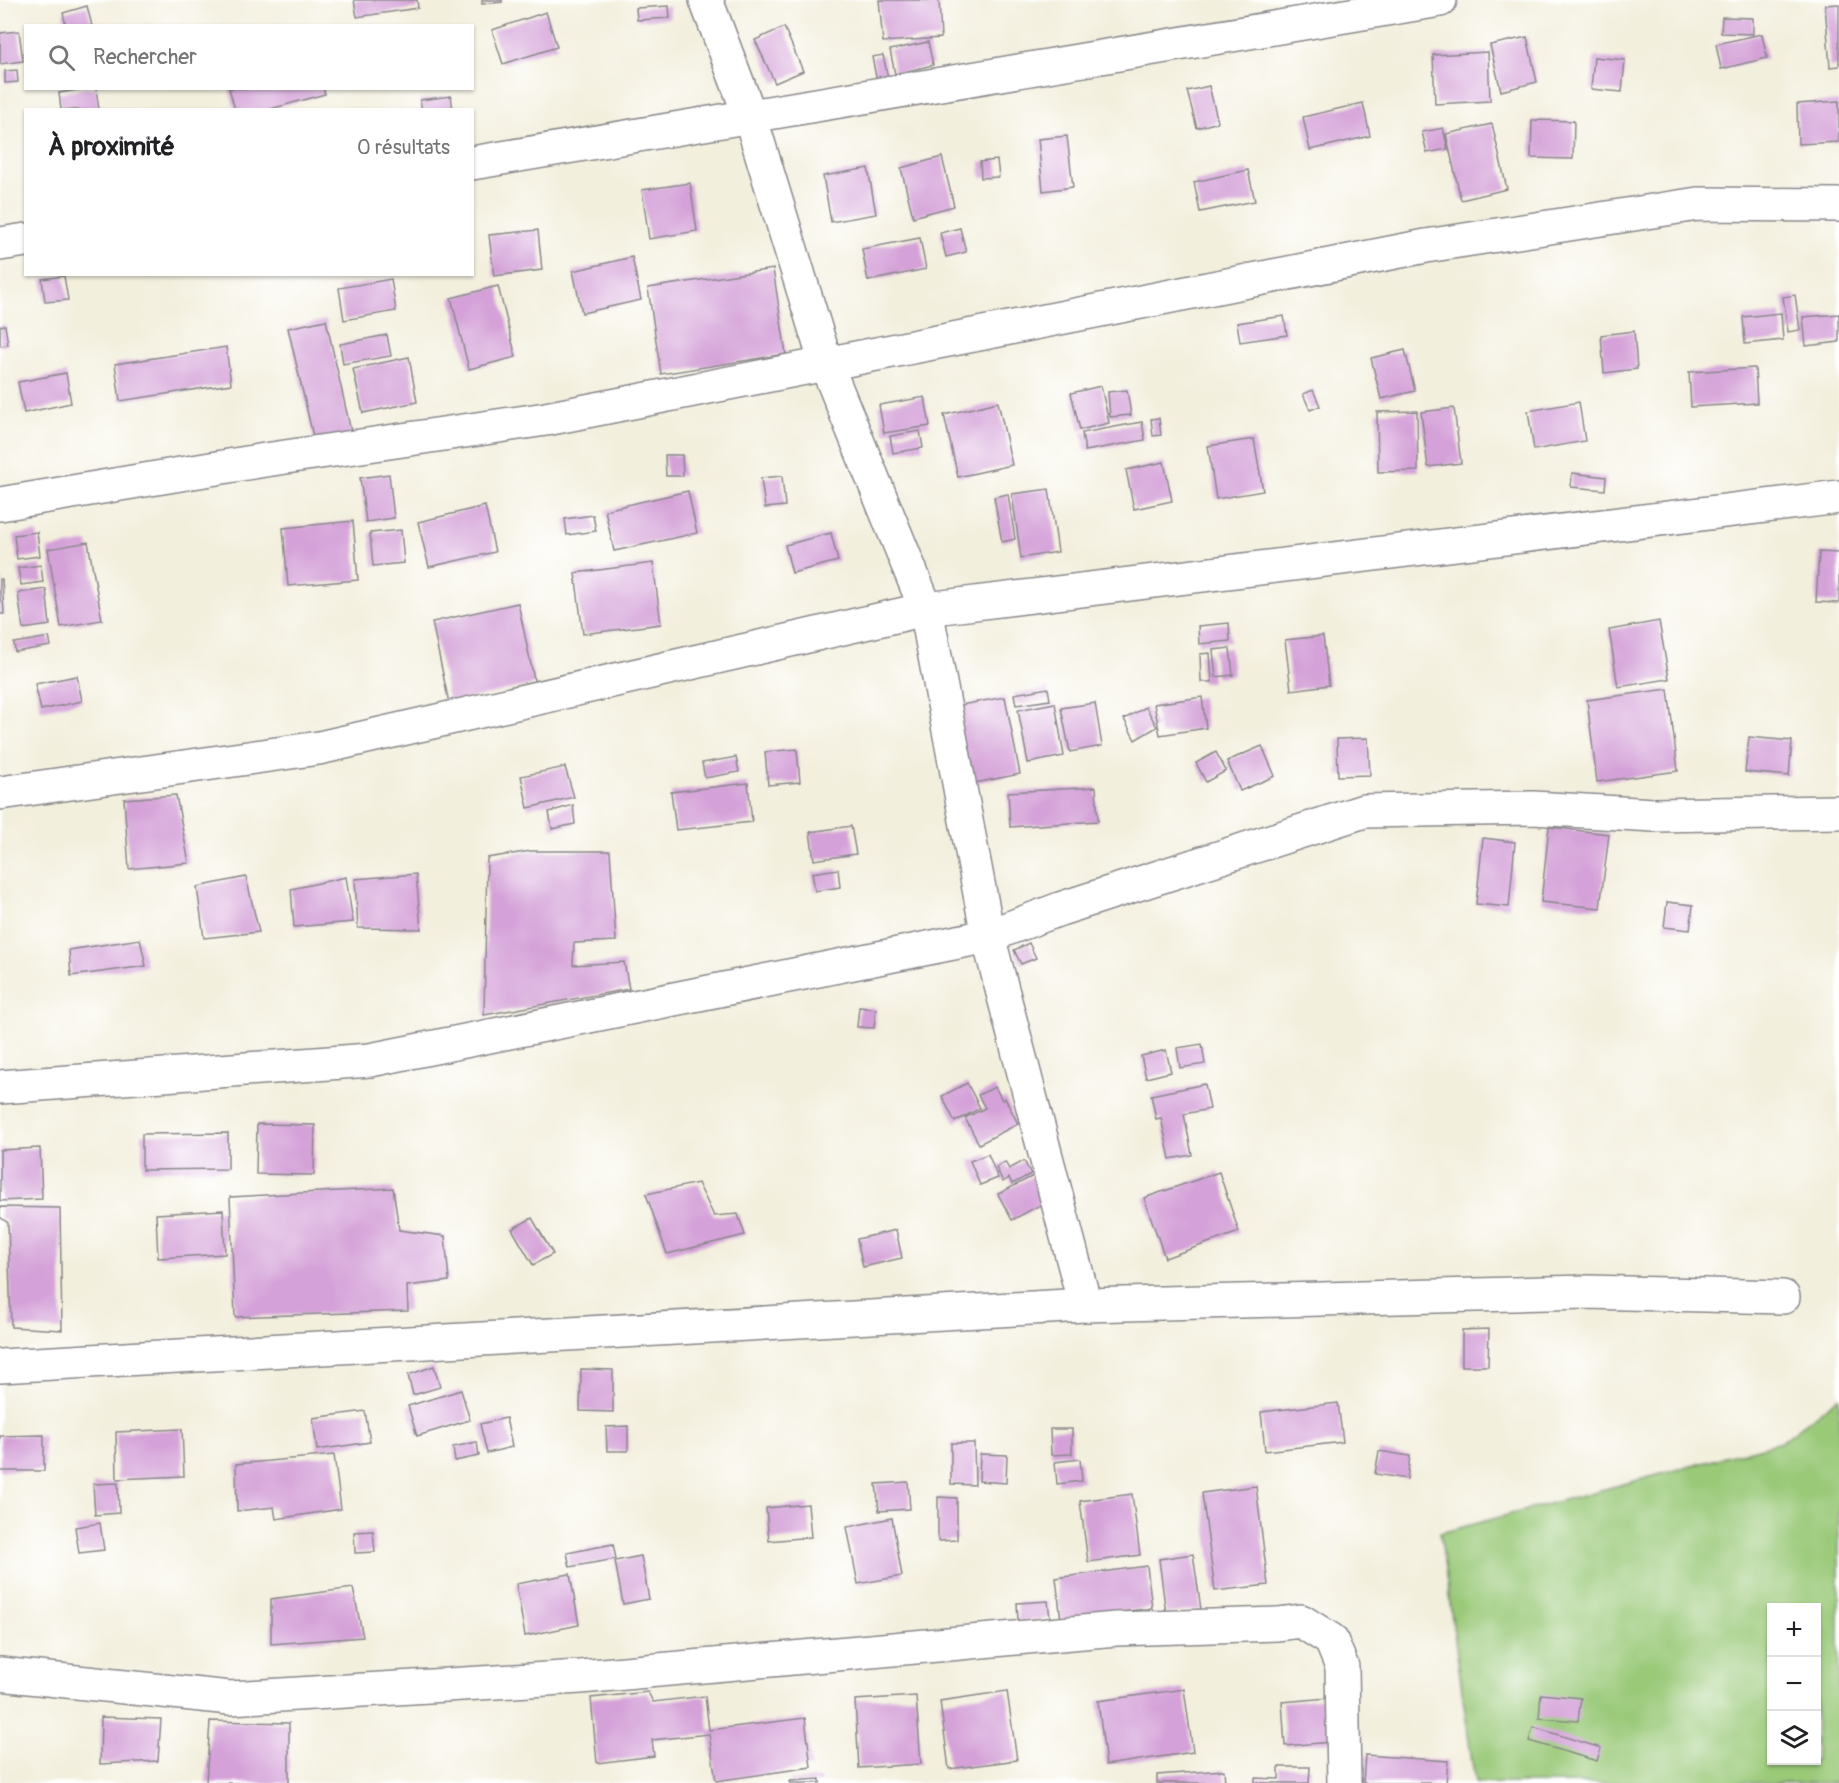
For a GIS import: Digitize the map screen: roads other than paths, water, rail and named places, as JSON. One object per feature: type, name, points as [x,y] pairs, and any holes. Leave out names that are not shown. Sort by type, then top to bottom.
[{"type":"street","points":[[706,0],[750,116],[826,364],[926,609],[988,936],[1085,1305]]},
{"type":"street","points":[[474,163],[1440,0]]},
{"type":"street","points":[[0,504],[265,460],[546,419],[1426,246],[1698,204],[1839,205]]},
{"type":"street","points":[[0,244],[24,240]]},
{"type":"street","points":[[0,793],[319,748],[926,609],[1839,498]]},
{"type":"street","points":[[0,1087],[370,1060],[988,936],[1060,909],[1364,811],[1533,808],[1654,815],[1839,812]]},
{"type":"street","points":[[0,1366],[1085,1305],[1587,1292],[1783,1297]]},
{"type":"street","points":[[0,1674],[230,1698],[580,1677],[1116,1629],[1278,1624],[1301,1621],[1331,1640],[1342,1667],[1344,1783]]}]
